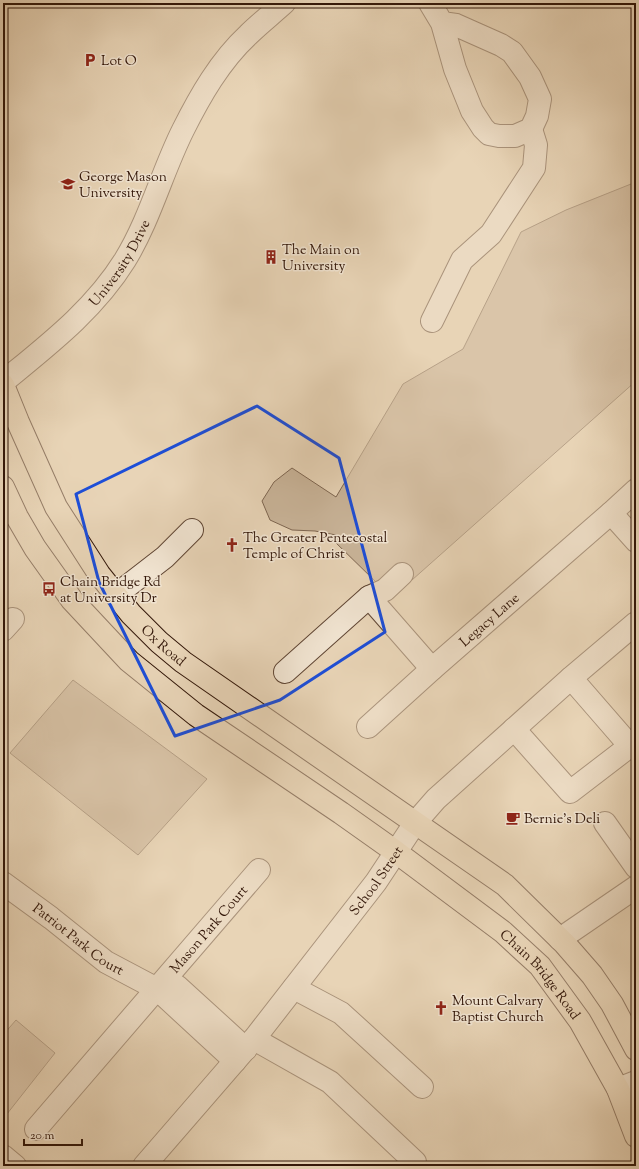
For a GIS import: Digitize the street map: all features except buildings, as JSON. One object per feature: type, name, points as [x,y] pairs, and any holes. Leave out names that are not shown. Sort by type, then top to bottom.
[{"type":"main road","name":"Ox Road","points":[[3,385],[56,507],[99,574],[131,614],[159,642],[183,662],[415,823]]},
{"type":"main road","points":[[3,487],[17,517],[35,548],[72,600],[129,661],[196,715],[341,812],[396,852]]},
{"type":"main road","points":[[415,823],[505,885],[560,938],[592,975],[612,1004],[636,1049]]},
{"type":"main road","name":"Chain Bridge Road","points":[[396,852],[502,932],[540,966],[627,1085],[636,1136]]},
{"type":"street","name":"University Drive","points":[[3,382],[64,331],[86,310],[104,289],[140,234],[182,130],[206,87],[224,62],[247,36],[284,3]]},
{"type":"street","points":[[430,3],[442,23],[455,69],[472,111],[483,128],[489,134],[504,136],[515,136],[531,129],[537,116],[540,99],[530,77],[512,52],[501,45],[456,25],[442,23]]},
{"type":"street","points":[[432,321],[462,260],[491,234],[534,168],[536,145],[531,129]]},
{"type":"street","name":"Legacy Lane","points":[[368,727],[636,490]]},
{"type":"street","points":[[611,513],[636,540]]},
{"type":"street","points":[[116,595],[165,557],[192,530]]},
{"type":"street","points":[[286,672],[369,597],[385,590],[402,574]]},
{"type":"street","points":[[369,597],[432,669]]},
{"type":"street","name":"School Street","points":[[144,1166],[245,1050],[376,882],[415,823],[442,793],[571,678],[636,623]]},
{"type":"street","points":[[514,729],[570,792],[630,746],[571,678]]},
{"type":"street","points":[[605,823],[636,867]]},
{"type":"street","name":"Mason Park Court","points":[[36,1129],[259,870]]},
{"type":"street","name":"Patriot Park Court","points":[[3,883],[51,918],[106,962],[157,989]]},
{"type":"street","points":[[560,938],[636,886]]},
{"type":"street","points":[[157,989],[177,986],[245,1050],[330,1082],[415,1162]]},
{"type":"street","points":[[294,988],[341,1013],[422,1087]]},
{"type":"highlighted area","points":[[257,406],[339,458],[385,632],[280,700],[175,736],[99,582],[76,494]]},
{"type":"shaded area","points":[[636,182],[636,381],[412,580],[399,566],[376,582],[334,541],[336,535],[315,531],[292,530],[270,520],[262,501],[274,482],[292,468],[336,497],[403,384],[463,349],[521,232],[566,210]]},
{"type":"shaded area","points":[[73,680],[207,779],[138,855],[10,753]]},
{"type":"shaded area","points":[[16,1020],[55,1053],[3,1119],[3,1035]]},
{"type":"place","name":"Lot O","points":[[90,60]]},
{"type":"place","name":"George Mason University","points":[[68,184]]},
{"type":"place","name":"The Main on University","points":[[271,257]]},
{"type":"place","name":"The Greater Pentecostal Temple of Christ","points":[[232,545]]},
{"type":"place","name":"Chain Bridge Rd at University Dr","points":[[49,589]]},
{"type":"place","name":"Bernie's Deli","points":[[513,818]]},
{"type":"place","name":"Mount Calvary Baptist Church","points":[[441,1008]]}]
